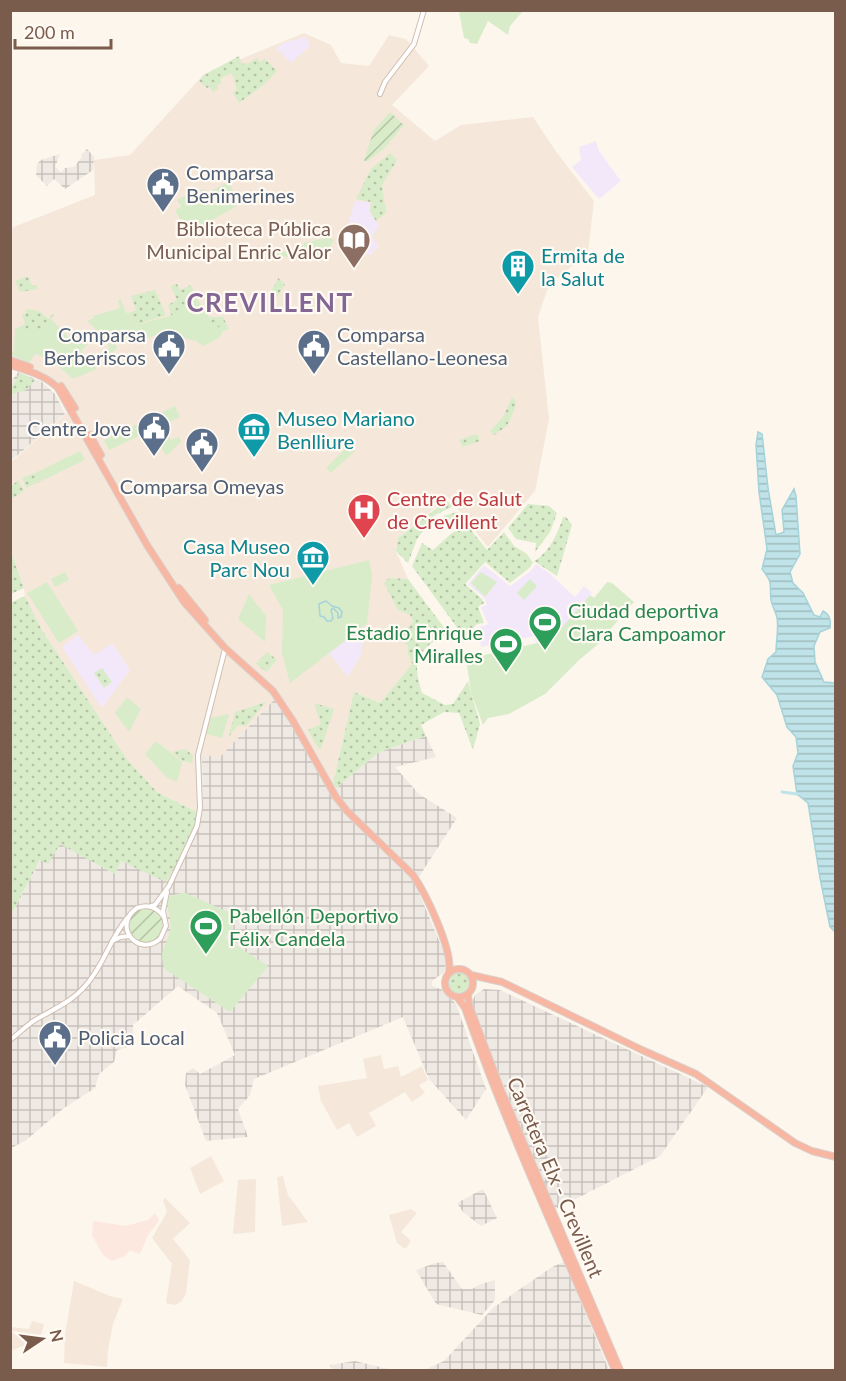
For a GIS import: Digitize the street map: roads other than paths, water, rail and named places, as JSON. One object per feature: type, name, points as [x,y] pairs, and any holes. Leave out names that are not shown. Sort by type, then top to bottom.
[{"type":"highway","points":[[10,363],[51,377],[65,395],[170,576],[225,645],[281,694],[342,805],[353,819],[413,875],[421,887],[452,960],[459,968],[471,975],[495,980],[696,1074],[795,1143],[812,1151],[836,1156]]},
{"type":"highway","points":[[446,947],[450,961],[449,972],[445,980],[446,989],[452,995],[457,997],[470,992],[483,981],[495,980]]},
{"type":"highway","points":[[449,972],[459,968]]},
{"type":"highway","points":[[470,992],[473,982],[471,975]]},
{"type":"highway","name":"Carretera Elx - Crevillent","points":[[470,992],[470,1005],[501,1090],[620,1371]]},
{"type":"highway","name":"Carretera Elx - Crevillent","points":[[457,997],[465,1008],[518,1145],[615,1371]]},
{"type":"street","points":[[380,94],[414,44],[424,10]]},
{"type":"street","points":[[111,941],[121,936],[129,936],[141,944],[156,942],[165,931],[163,906],[169,886],[200,815],[198,755],[225,645]]},
{"type":"street","points":[[10,1040],[34,1021],[62,1006],[86,986],[96,973],[111,941],[128,917],[137,908],[155,904],[169,886]]},
{"type":"street","points":[[151,906],[161,912],[164,917]]},
{"type":"street","points":[[128,917],[126,924],[129,936]]},
{"type":"water","points":[[758,432],[762,434],[776,535],[784,532],[782,510],[794,489],[796,496],[800,554],[790,572],[793,583],[803,593],[814,615],[820,617],[823,611],[830,620],[830,628],[820,632],[814,646],[815,662],[824,682],[835,683],[835,932],[830,927],[808,803],[797,794],[793,766],[798,753],[796,737],[787,727],[777,695],[762,677],[768,659],[776,652],[778,625],[771,600],[770,581],[762,569],[767,549],[759,492],[756,445]]},
{"type":"waterway","points":[[326,601],[339,608],[342,612],[341,617],[338,618],[338,613],[333,608],[331,621],[320,616],[319,604],[326,601]]},
{"type":"waterway","points":[[782,792],[797,794]]},
{"type":"place","name":"Comparsa Benimerines","points":[[163,213]]},
{"type":"place","name":"Biblioteca Pública Municipal Enric Valor","points":[[354,269]]},
{"type":"place","name":"Ermita de la Salut","points":[[518,295]]},
{"type":"place","name":"Comparsa Berberiscos","points":[[169,375]]},
{"type":"place","name":"Comparsa Castellano-Leonesa","points":[[314,375]]},
{"type":"place","name":"Centre Jove","points":[[154,457]]},
{"type":"place","name":"Museo Mariano Benlliure","points":[[254,458]]},
{"type":"place","name":"Comparsa Omeyas","points":[[202,473]]},
{"type":"place","name":"Centre de Salut de Crevillent","points":[[364,539]]},
{"type":"place","name":"Casa Museo Parc Nou","points":[[313,586]]},
{"type":"place","name":"Ciudad deportiva Clara Campoamor","points":[[545,651]]},
{"type":"place","name":"Estadio Enrique Miralles","points":[[506,673]]},
{"type":"place","name":"Pabellón Deportivo Félix Candela","points":[[206,955]]},
{"type":"place","name":"Policia Local","points":[[55,1066]]},
{"type":"district","name":"CREVILLENT","points":[[270,302]]}]
